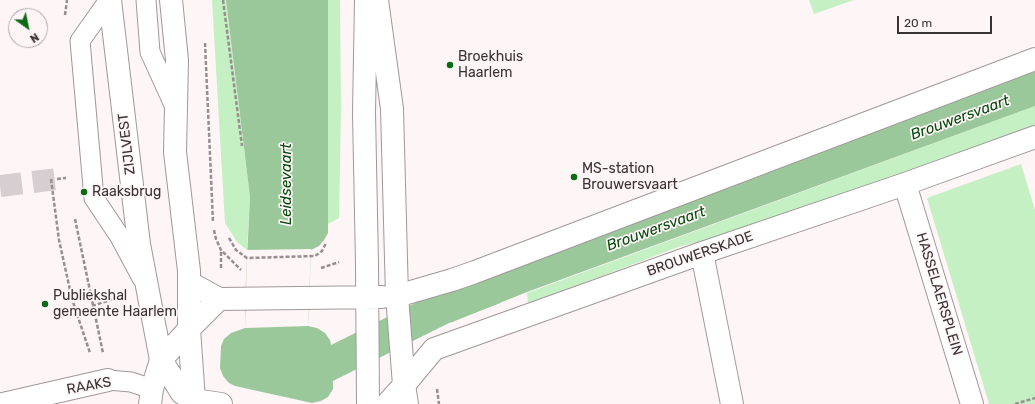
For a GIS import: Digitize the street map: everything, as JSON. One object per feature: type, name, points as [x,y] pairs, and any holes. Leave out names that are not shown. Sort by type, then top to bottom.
[{"type":"main road","name":"ZIJLVEST","points":[[109,0],[139,244],[161,360],[151,397]]},
{"type":"main road","points":[[171,0],[177,60],[175,152],[190,283],[189,329],[206,403]]},
{"type":"main road","points":[[366,0],[364,113],[368,404]]},
{"type":"main road","points":[[377,0],[392,109],[398,307],[405,395]]},
{"type":"main road","points":[[190,283],[220,299],[367,297],[398,307],[469,274],[1035,59]]},
{"type":"main road","name":"BROUWERSKADE","points":[[387,404],[405,395],[434,349],[702,253],[905,184],[1035,137]]},
{"type":"main road","name":"HASSELAERSPLEIN","points":[[905,184],[972,404]]},
{"type":"main road","points":[[702,253],[732,404]]},
{"type":"main road","points":[[206,403],[182,393],[161,360],[189,329],[220,299]]},
{"type":"main road","name":"RAAKS","points":[[3,404],[108,380]]},
{"type":"lane","points":[[109,0],[80,41],[94,198],[120,237],[148,288]]},
{"type":"lane","points":[[146,0],[150,52],[175,107]]},
{"type":"lane","name":"RAAKS","points":[[108,380],[131,382],[151,397]]},
{"type":"path","points":[[224,0],[242,146]]},
{"type":"path","points":[[204,36],[206,51],[213,228],[216,240],[221,250],[246,273]]},
{"type":"path","points":[[57,179],[67,178]]},
{"type":"path","points":[[51,179],[59,240],[72,299],[90,353]]},
{"type":"path","points":[[75,216],[108,380]]},
{"type":"path","points":[[229,238],[236,250],[247,258],[311,257],[322,251],[326,243]]},
{"type":"path","points":[[317,269],[324,268],[336,262]]},
{"type":"path","points":[[1015,404],[1035,398]]},
{"type":"shaded area","points":[[212,0],[226,0],[250,197],[247,250],[237,242],[225,223]]},
{"type":"shaded area","points":[[328,0],[340,0],[341,108],[339,218],[328,224]]},
{"type":"shaded area","points":[[809,0],[854,0],[814,14]]},
{"type":"shaded area","points":[[1035,106],[1035,126],[904,175],[719,237],[681,246],[528,304],[527,293]]},
{"type":"shaded area","points":[[1021,164],[1035,210],[1035,404],[989,404],[927,198]]},
{"type":"water","name":"Leidsevaart","points":[[226,0],[328,0],[328,233],[319,246],[311,250],[308,326],[317,328],[325,333],[330,340],[332,350],[333,389],[328,397],[312,404],[235,404],[235,386],[229,383],[223,376],[220,368],[221,346],[224,339],[231,333],[245,328],[250,197]]},
{"type":"water","points":[[1035,69],[1035,106],[527,292],[450,323],[446,295]]},
{"type":"pier","points":[[311,249],[308,326],[245,328],[247,250]]},
{"type":"pier","points":[[334,349],[335,381],[333,382],[332,350]]},
{"type":"pier","points":[[235,386],[312,403],[312,404],[235,404]]},
{"type":"waterway","name":"Brouwersvaart","points":[[287,367],[326,366],[452,303],[491,289]]},
{"type":"tunnel","points":[[0,186],[57,179]]},
{"type":"place","name":"Broekhuis Haarlem","points":[[450,65]]},
{"type":"place","name":"MS-station Brouwersvaart","points":[[574,177]]},
{"type":"place","name":"Raaksbrug","points":[[84,192]]},
{"type":"place","name":"Publiekshal gemeente Haarlem","points":[[45,304]]}]
